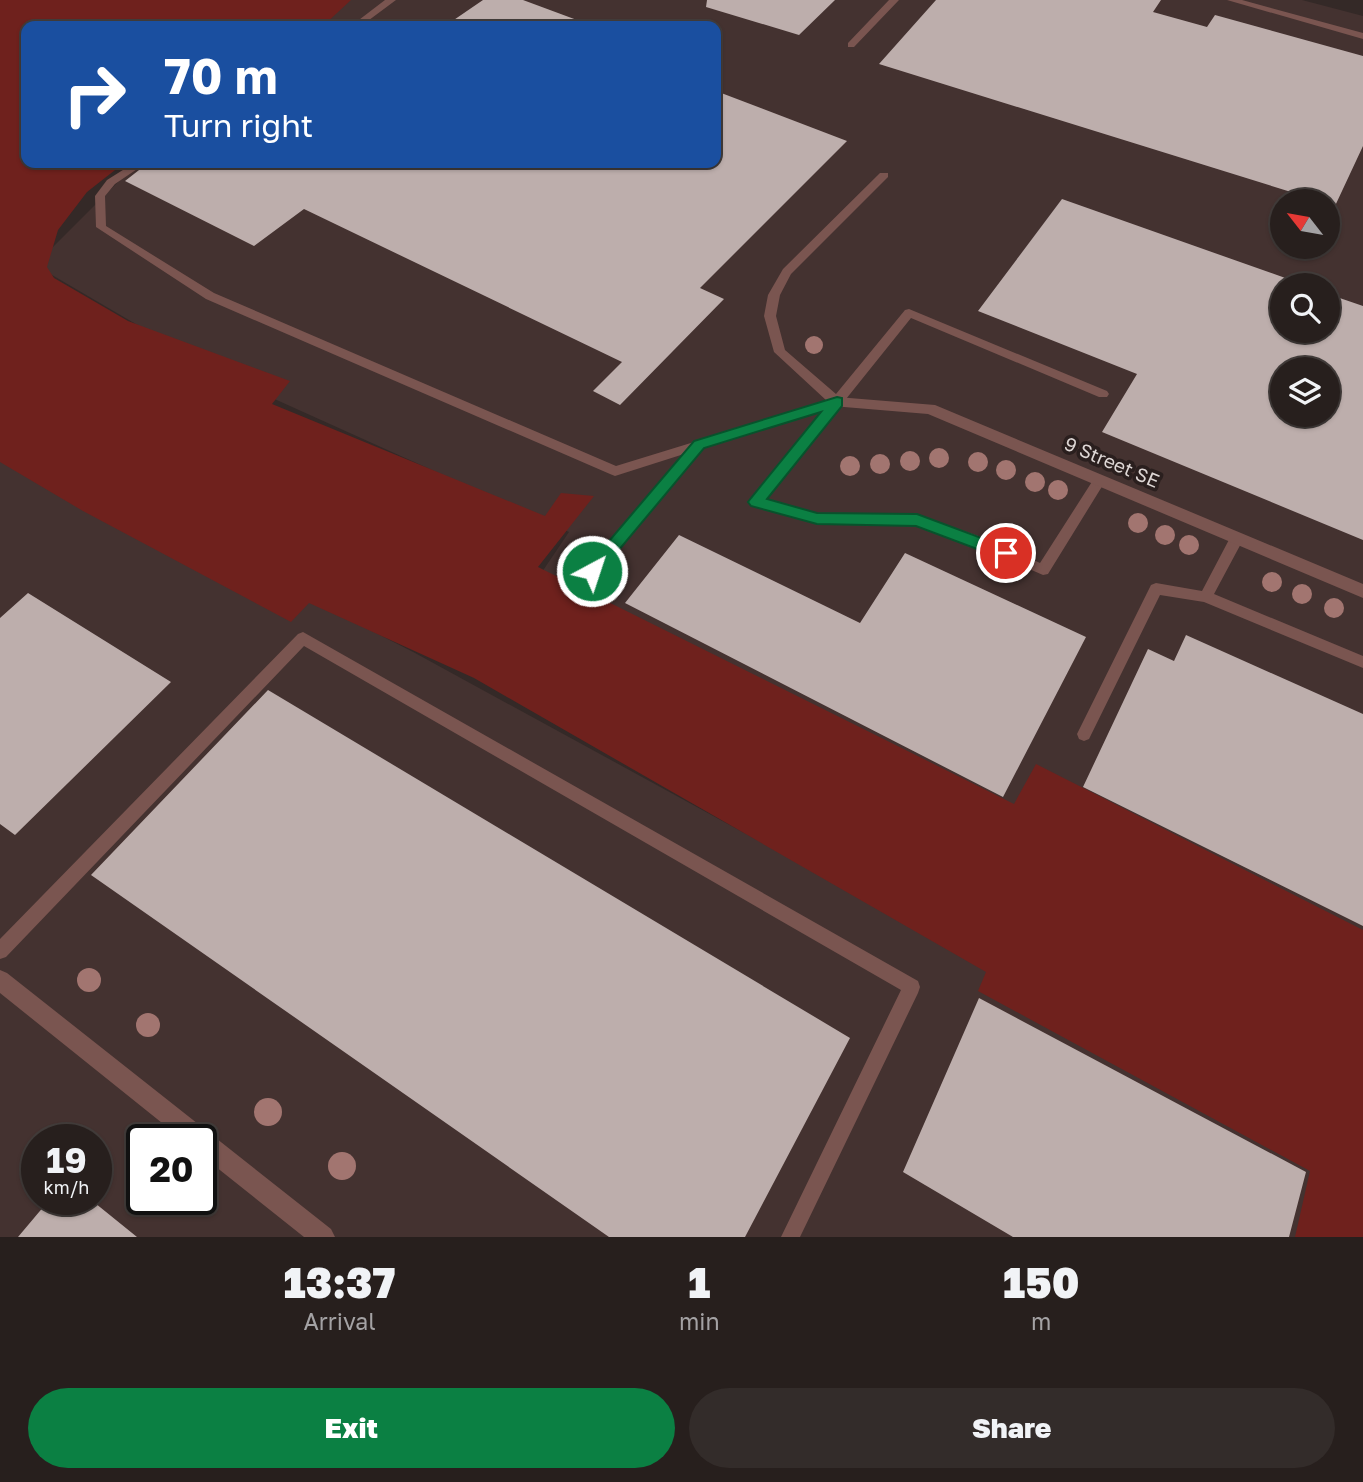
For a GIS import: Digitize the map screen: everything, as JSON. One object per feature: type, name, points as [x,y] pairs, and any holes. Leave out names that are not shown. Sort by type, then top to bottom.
[{"type":"street","name":"9 Street SE","points":[[837,402],[930,408],[1363,591]]},
{"type":"street","points":[[0,980],[181,1124]]},
{"type":"street","points":[[217,1153],[323,1237]]},
{"type":"lane","points":[[362,21],[391,0]]},
{"type":"lane","points":[[851,45],[894,0]]},
{"type":"lane","points":[[1232,0],[1363,36]]},
{"type":"lane","points":[[133,168],[111,182],[100,196],[101,227],[211,296],[615,471],[837,402]]},
{"type":"lane","points":[[837,402],[780,352],[770,316],[774,295],[787,272],[884,175]]},
{"type":"lane","points":[[1100,480],[1043,570],[988,545],[917,520],[817,519],[756,502],[909,313],[1103,394]]},
{"type":"lane","points":[[592,571],[699,445]]},
{"type":"lane","points":[[1206,597],[1237,538]]},
{"type":"lane","points":[[1084,734],[1156,589],[1206,597],[1363,662]]},
{"type":"lane","points":[[0,951],[303,638],[912,987],[790,1237]]},
{"type":"shaded area","points":[[0,0],[351,0],[328,21],[21,21],[21,168],[118,168],[87,192],[58,230],[47,267],[54,278],[128,321],[290,381],[272,404],[545,516],[561,493],[594,496],[538,567],[1014,804],[1036,764],[1363,930],[1363,1237],[1295,1237],[1310,1171],[978,991],[986,972],[474,678],[309,603],[291,622],[83,511],[0,462]]},
{"type":"shaded area","points":[[342,0],[1302,0],[1363,16],[1363,986],[542,572],[569,532],[228,378],[35,265],[132,168],[721,168],[721,21],[315,21]]},
{"type":"shaded area","points":[[0,440],[415,653],[1334,1155],[1342,1237],[0,1237]]},
{"type":"building","points":[[483,0],[523,0],[580,21],[452,21]]},
{"type":"building","points":[[707,0],[835,0],[799,35],[706,7]]},
{"type":"building","points":[[936,0],[1161,0],[1153,12],[1207,27],[1215,15],[1363,56],[1363,146],[1340,195],[1340,189],[1281,189],[879,64]]},
{"type":"building","points":[[721,93],[847,141],[700,288],[724,299],[620,405],[593,391],[622,362],[304,209],[254,246],[125,181],[142,168],[721,168]]},
{"type":"building","points":[[1062,199],[1271,273],[1270,343],[1340,343],[1340,298],[1363,306],[1363,540],[1102,432],[1137,374],[978,311]]},
{"type":"building","points":[[679,535],[860,623],[905,553],[1086,637],[1003,797],[625,603]]},
{"type":"building","points":[[28,593],[171,682],[15,835],[0,824],[0,618]]},
{"type":"building","points":[[1186,635],[1363,714],[1363,926],[1083,787],[1148,649],[1174,661]]},
{"type":"building","points":[[268,690],[850,1038],[745,1237],[609,1237],[91,875]]},
{"type":"building","points":[[979,998],[1306,1172],[1289,1237],[1013,1237],[903,1172]]},
{"type":"building","points":[[37,1215],[110,1215],[137,1237],[18,1237]]},
{"type":"route","points":[[592,571],[699,445],[837,402],[756,502],[817,519],[917,520],[1006,553]]}]
